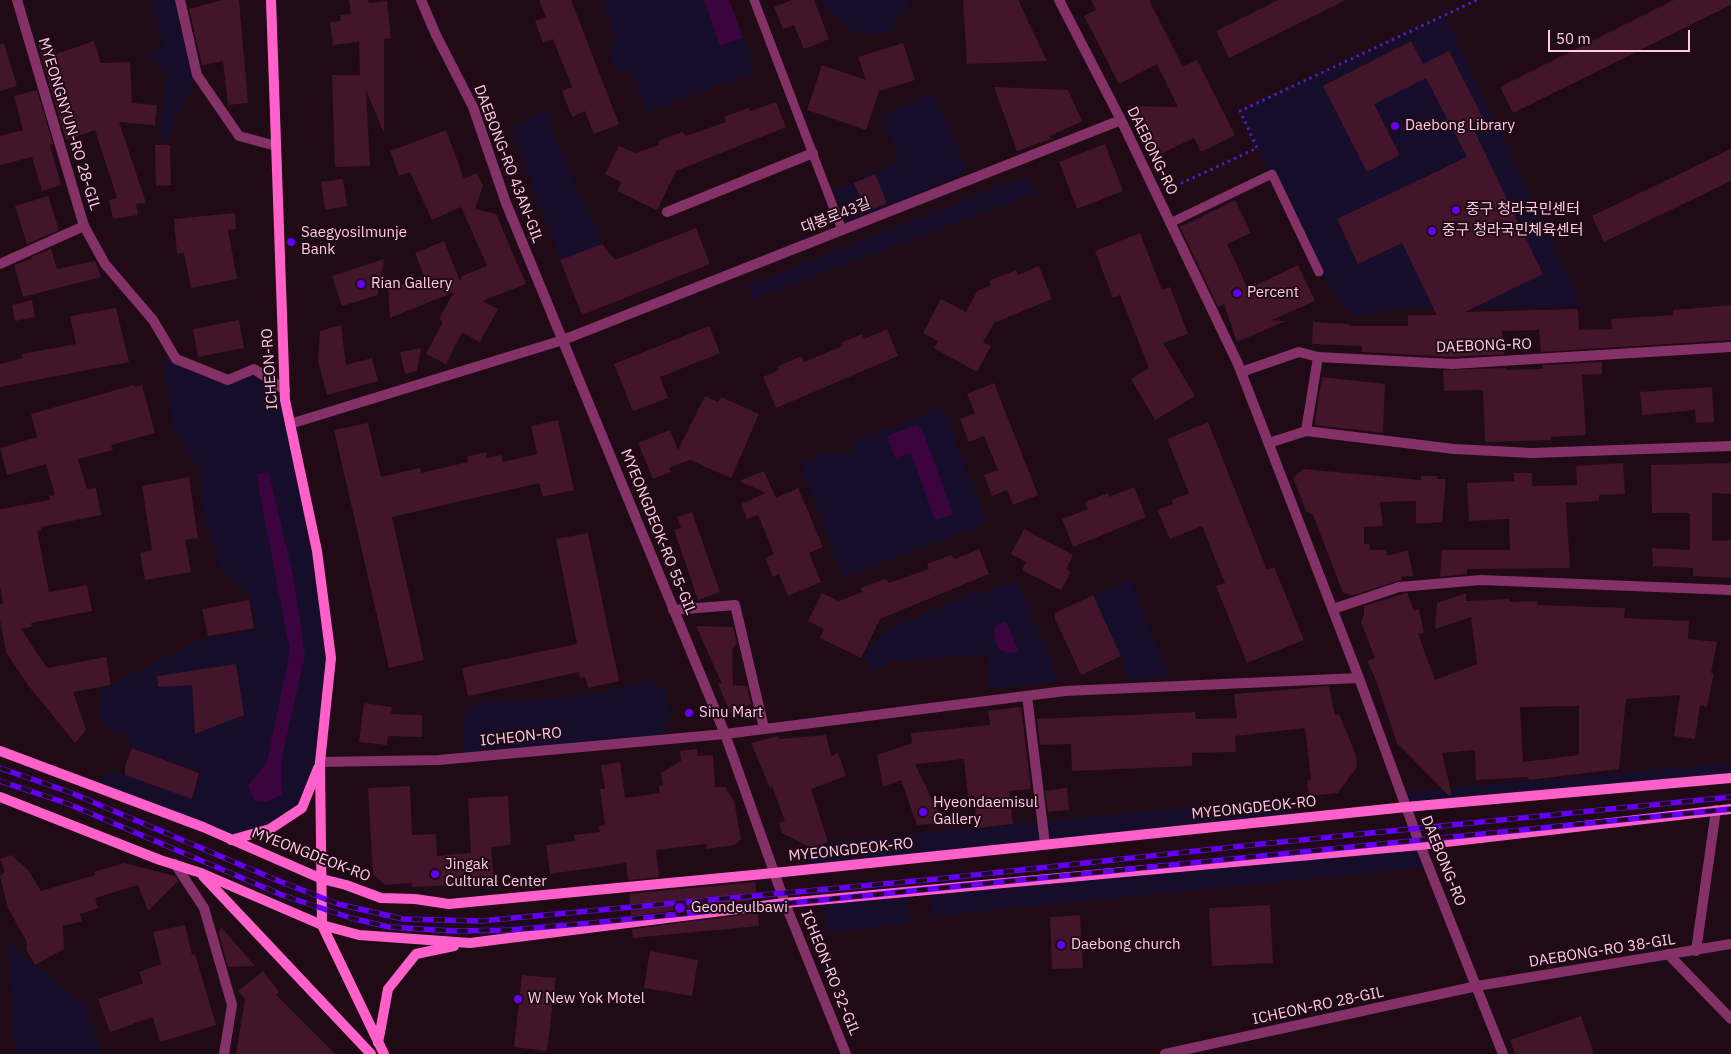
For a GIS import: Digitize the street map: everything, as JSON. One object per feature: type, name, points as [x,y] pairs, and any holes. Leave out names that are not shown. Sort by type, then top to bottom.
[{"type":"main road","name":"ICHEON-RO","points":[[270,0],[285,390],[290,424],[317,551],[330,658],[320,762],[322,925],[384,1054]]},
{"type":"main road","name":"MYEONGDEOK-RO","points":[[0,751],[231,840],[322,879],[381,898],[415,899],[449,904],[774,873],[1406,807],[1731,778]]},
{"type":"main road","points":[[231,840],[270,829],[302,808],[320,762]]},
{"type":"main road","points":[[0,797],[201,873],[322,925],[359,935],[470,942]]},
{"type":"main road","points":[[378,1043],[388,989],[416,954],[470,942],[785,903],[1420,845],[1731,809]]},
{"type":"main road","points":[[201,873],[224,900],[371,1054]]},
{"type":"street","name":"MYEONGNYUN-RO 28-GIL","points":[[0,264],[84,226],[18,0]]},
{"type":"street","points":[[180,0],[197,75],[239,136],[276,146]]},
{"type":"street","name":"DAEBONG-RO 43AN-GIL","points":[[421,0],[436,35],[473,108],[506,203],[563,340]]},
{"type":"street","name":"DAEBONG-RO","points":[[1059,0],[1121,120],[1241,372],[1333,609],[1420,845],[1477,986],[1502,1054]]},
{"type":"street","name":"대봉로43길","points":[[290,424],[563,340],[1121,120]]},
{"type":"street","points":[[666,212],[812,154]]},
{"type":"street","points":[[84,226],[105,264],[154,320],[176,358],[228,380],[254,369],[285,390]]},
{"type":"street","name":"MYEONGDEOK-RO 55-GIL","points":[[563,340],[725,734],[785,903]]},
{"type":"street","name":"DAEBONG-RO","points":[[1241,372],[1299,352],[1318,357],[1452,364],[1731,347]]},
{"type":"street","points":[[1306,431],[1318,357]]},
{"type":"street","points":[[1268,443],[1306,431],[1454,449],[1532,453],[1731,446]]},
{"type":"street","points":[[1333,609],[1400,587],[1481,580],[1731,590]]},
{"type":"street","points":[[673,610],[735,605],[764,728]]},
{"type":"street","points":[[725,734],[1070,691],[1359,678]]},
{"type":"street","points":[[1027,696],[1046,844]]},
{"type":"street","name":"ICHEON-RO","points":[[320,762],[439,760],[725,734]]},
{"type":"street","points":[[1696,951],[1716,810]]},
{"type":"street","points":[[175,864],[204,908],[232,1005],[224,1054]]},
{"type":"street","name":"ICHEON-RO 32-GIL","points":[[785,903],[846,1054]]},
{"type":"street","name":"DAEBONG-RO 38-GIL","points":[[1477,986],[1731,944]]},
{"type":"street","points":[[1668,954],[1731,1019]]},
{"type":"street","name":"ICHEON-RO 28-GIL","points":[[1165,1054],[1477,986]]},
{"type":"lane","points":[[754,0],[842,230]]},
{"type":"lane","points":[[1170,223],[1272,174],[1319,272]]},
{"type":"path","points":[[1157,195],[1257,148],[1240,110],[1477,0]]},
{"type":"shaded area","points":[[151,0],[179,0],[197,75],[165,144],[160,134],[167,75],[149,54],[164,49]]},
{"type":"shaded area","points":[[602,0],[704,0],[720,46],[743,38],[755,72],[646,112],[632,73],[618,70],[610,61],[610,49],[616,37]]},
{"type":"shaded area","points":[[704,0],[729,0],[743,38],[720,46]]},
{"type":"shaded area","points":[[821,0],[910,0],[911,3],[889,32],[867,34],[855,31],[844,24],[827,9]]},
{"type":"shaded area","points":[[1445,16],[1582,306],[1402,308],[1353,316],[1319,272],[1240,111]]},
{"type":"shaded area","points":[[933,94],[968,171],[849,224],[834,190],[900,162],[880,117]]},
{"type":"shaded area","points":[[546,111],[557,143],[602,244],[560,260],[511,127]]},
{"type":"shaded area","points":[[1026,176],[1035,193],[753,299],[748,286]]},
{"type":"shaded area","points":[[166,359],[176,359],[228,380],[254,369],[285,390],[317,551],[331,658],[320,762],[302,808],[270,829],[231,840],[95,787],[113,770],[192,799],[201,773],[132,748],[125,734],[107,729],[98,710],[101,690],[204,638],[258,630],[250,595],[219,566],[202,508],[200,472],[172,425],[164,366]]},
{"type":"shaded area","points":[[943,408],[987,523],[843,577],[800,463],[836,450],[839,457],[855,451],[852,442]]},
{"type":"shaded area","points":[[916,425],[922,429],[953,514],[935,520],[911,453],[895,458],[887,436]]},
{"type":"shaded area","points":[[269,472],[294,580],[305,655],[281,762],[282,794],[267,802],[255,801],[248,786],[267,762],[290,651],[258,485],[258,474]]},
{"type":"shaded area","points":[[1130,579],[1169,674],[1129,683],[1121,656],[1093,595]]},
{"type":"shaded area","points":[[1017,580],[1059,682],[990,689],[986,654],[894,661],[873,672],[863,657],[884,631],[975,593],[981,594]]},
{"type":"shaded area","points":[[1006,621],[1019,652],[1009,653],[999,650],[993,635],[995,626]]},
{"type":"shaded area","points":[[647,679],[666,690],[671,716],[661,739],[464,758],[464,713],[475,703],[540,700],[584,695],[626,686]]},
{"type":"shaded area","points":[[1731,763],[1731,778],[1406,807],[1401,792]]},
{"type":"shaded area","points":[[1292,797],[1294,819],[807,869],[804,852],[828,842]]},
{"type":"shaded area","points":[[1420,845],[1429,867],[931,916],[928,891]]},
{"type":"shaded area","points":[[907,892],[909,923],[827,933],[823,900]]},
{"type":"shaded area","points":[[8,944],[85,1005],[101,1054],[15,1054]]},
{"type":"building","points":[[222,0],[239,0],[248,103],[228,105],[223,61],[202,65],[189,9]]},
{"type":"building","points":[[349,0],[368,0],[369,3],[387,1],[391,38],[384,39],[384,133],[366,90],[370,166],[335,167],[332,75],[360,75],[359,42],[333,45],[330,22],[341,21],[340,15],[351,14]]},
{"type":"building","points":[[539,0],[571,0],[619,124],[594,134],[585,111],[572,117],[562,91],[572,87],[553,39],[543,43],[535,21],[546,17]]},
{"type":"building","points":[[792,0],[814,0],[829,39],[804,49],[794,25],[783,29],[774,7]]},
{"type":"building","points":[[963,0],[1018,0],[1047,61],[967,64]]},
{"type":"building","points":[[1091,0],[1149,0],[1183,67],[1197,60],[1235,135],[1201,152],[1194,138],[1152,158],[1128,106],[1178,107],[1157,64],[1119,84],[1084,16],[1096,10]]},
{"type":"building","points":[[1278,0],[1346,0],[1229,58],[1216,31]]},
{"type":"building","points":[[1674,0],[1731,0],[1731,5],[1513,113],[1500,87]]},
{"type":"building","points":[[52,41],[56,54],[94,41],[101,63],[130,62],[132,103],[157,105],[155,125],[119,122],[146,203],[136,204],[138,215],[113,219],[109,200],[117,198],[95,130],[66,140],[38,45]]},
{"type":"building","points":[[1411,41],[1423,64],[1449,51],[1483,118],[1471,124],[1543,274],[1465,312],[1578,309],[1579,330],[1612,329],[1611,319],[1673,315],[1673,310],[1731,305],[1731,340],[1541,352],[1539,330],[1502,331],[1504,354],[1452,357],[1362,352],[1362,346],[1312,344],[1313,322],[1349,324],[1349,326],[1408,326],[1408,315],[1437,315],[1402,243],[1358,264],[1337,219],[1467,157],[1426,78],[1374,104],[1400,155],[1367,172],[1323,86]]},
{"type":"building","points":[[4,43],[17,86],[0,91],[0,44]]},
{"type":"building","points":[[903,43],[915,80],[879,91],[866,130],[807,110],[822,65],[866,80],[858,57]]},
{"type":"building","points":[[994,87],[1068,90],[1082,121],[1050,136],[1051,139],[1017,151]]},
{"type":"building","points":[[37,90],[53,144],[50,145],[61,185],[42,191],[32,157],[0,165],[0,136],[23,130],[14,96]]},
{"type":"building","points":[[776,102],[786,127],[676,171],[657,210],[617,191],[621,182],[605,174],[619,146],[636,153],[659,145],[658,141],[682,132],[686,136],[726,122],[724,117],[748,108],[751,111]]},
{"type":"building","points":[[446,130],[464,179],[477,173],[483,185],[475,209],[496,214],[526,284],[482,301],[498,309],[480,342],[462,332],[446,364],[426,354],[443,322],[439,319],[454,292],[390,318],[388,289],[424,276],[415,253],[444,241],[460,281],[462,276],[487,266],[461,207],[432,220],[410,172],[399,176],[390,151]]},
{"type":"building","points":[[1105,144],[1123,191],[1077,209],[1059,162]]},
{"type":"building","points":[[155,145],[170,145],[171,185],[156,186]]},
{"type":"building","points":[[1731,149],[1731,181],[1604,242],[1592,216]]},
{"type":"building","points":[[875,174],[887,203],[873,209],[864,206],[854,183]]},
{"type":"building","points":[[343,179],[347,206],[325,210],[321,182]]},
{"type":"building","points":[[48,196],[59,230],[27,244],[15,206]]},
{"type":"building","points":[[1235,200],[1251,233],[1227,244],[1248,289],[1298,265],[1315,301],[1272,320],[1286,321],[1237,342],[1224,304],[1218,307],[1180,227]]},
{"type":"building","points":[[235,213],[236,229],[228,230],[237,279],[191,288],[184,253],[177,254],[174,219]]},
{"type":"building","points":[[696,228],[710,264],[582,315],[560,260],[602,244],[615,260]]},
{"type":"building","points":[[1140,233],[1162,290],[1170,287],[1188,334],[1163,343],[1195,396],[1155,420],[1131,379],[1149,368],[1120,295],[1113,298],[1095,251]]},
{"type":"building","points":[[51,249],[57,269],[95,261],[101,277],[23,297],[14,265],[32,259],[31,257]]},
{"type":"building","points":[[384,259],[378,295],[342,306],[332,276]]},
{"type":"building","points":[[1039,266],[1052,299],[994,323],[983,342],[991,346],[977,372],[934,348],[938,341],[923,333],[941,299],[966,312],[977,291],[991,285],[989,281],[1016,270],[1018,275]]},
{"type":"building","points":[[32,300],[35,317],[15,321],[12,305]]},
{"type":"building","points":[[116,308],[129,362],[0,387],[0,364],[23,358],[22,354],[76,344],[70,316]]},
{"type":"building","points":[[239,320],[244,348],[198,357],[193,329]]},
{"type":"building","points":[[341,325],[346,365],[372,358],[378,381],[327,395],[318,361],[320,331]]},
{"type":"building","points":[[709,326],[720,353],[660,377],[668,398],[633,411],[614,364]]},
{"type":"building","points":[[887,329],[898,356],[776,408],[763,377],[779,370],[777,367],[801,356],[804,362],[843,346],[841,343],[862,334],[864,339]]},
{"type":"building","points":[[421,348],[417,371],[405,374],[400,352]]},
{"type":"building","points":[[1602,362],[1602,374],[1582,375],[1586,435],[1551,437],[1551,440],[1485,442],[1483,390],[1444,391],[1443,370],[1543,369],[1542,365]]},
{"type":"building","points":[[1322,377],[1385,384],[1383,433],[1316,425]]},
{"type":"building","points":[[994,383],[1038,495],[1013,505],[1007,490],[992,496],[984,475],[998,470],[984,436],[969,442],[960,419],[975,413],[967,394]]},
{"type":"building","points":[[134,385],[134,387],[142,385],[155,433],[111,445],[113,450],[78,459],[87,489],[96,488],[101,515],[41,527],[41,530],[37,531],[49,592],[87,585],[92,611],[31,623],[32,627],[21,629],[47,668],[106,657],[111,685],[73,692],[86,730],[75,743],[28,685],[6,652],[0,620],[0,604],[3,604],[0,586],[0,509],[50,500],[50,496],[55,495],[46,464],[7,475],[0,448],[37,437],[31,414]]},
{"type":"building","points":[[1712,387],[1714,422],[1696,423],[1695,410],[1642,415],[1640,392]]},
{"type":"building","points":[[705,396],[718,402],[721,397],[759,414],[731,478],[690,460],[669,468],[671,472],[653,479],[638,443],[670,430],[678,450]]},
{"type":"building","points":[[558,420],[574,490],[543,497],[539,483],[392,517],[424,660],[389,668],[334,430],[368,423],[381,477],[420,468],[421,473],[468,462],[467,457],[486,452],[487,458],[501,455],[503,462],[537,454],[531,426]]},
{"type":"building","points":[[1208,422],[1267,570],[1274,567],[1304,640],[1247,663],[1216,586],[1225,583],[1202,526],[1170,539],[1157,510],[1173,504],[1172,500],[1189,493],[1167,439]]},
{"type":"building","points":[[1623,463],[1625,494],[1599,495],[1599,501],[1566,503],[1570,568],[1467,569],[1467,574],[1440,577],[1442,550],[1510,550],[1509,519],[1469,521],[1467,483],[1514,481],[1514,473],[1532,473],[1532,486],[1577,485],[1576,466]]},
{"type":"building","points":[[1731,463],[1731,494],[1712,493],[1712,541],[1731,540],[1731,578],[1693,576],[1693,568],[1653,566],[1652,548],[1690,550],[1690,513],[1652,513],[1651,465]]},
{"type":"building","points":[[1303,469],[1421,480],[1421,476],[1437,476],[1437,479],[1446,479],[1442,522],[1416,524],[1416,501],[1380,502],[1383,526],[1364,527],[1364,544],[1369,544],[1370,550],[1386,550],[1387,556],[1408,550],[1413,576],[1401,577],[1402,580],[1354,595],[1343,593],[1313,515],[1306,511],[1293,478]]},
{"type":"building","points":[[764,471],[776,498],[798,488],[823,547],[809,553],[821,582],[788,596],[779,574],[773,577],[765,558],[774,554],[758,515],[747,519],[741,504],[766,493],[739,481]]},
{"type":"building","points":[[189,477],[198,538],[185,540],[191,572],[145,580],[140,553],[152,550],[142,486]]},
{"type":"building","points":[[1134,487],[1146,517],[1073,547],[1062,519],[1088,509],[1085,502],[1108,493],[1109,497]]},
{"type":"building","points":[[692,512],[720,592],[698,600],[674,530],[681,528],[677,517]]},
{"type":"building","points":[[1024,529],[1073,555],[1066,569],[1071,572],[1061,590],[1022,570],[1026,562],[1011,554]]},
{"type":"building","points":[[588,533],[619,681],[588,688],[585,677],[580,678],[579,672],[468,696],[462,668],[577,644],[556,539]]},
{"type":"building","points":[[979,549],[989,574],[880,619],[861,658],[820,638],[824,629],[808,621],[822,593],[839,601],[862,592],[861,588],[885,579],[889,583],[929,569],[927,564],[951,555],[955,559]]},
{"type":"building","points":[[1407,593],[1414,611],[1419,609],[1424,633],[1418,634],[1435,680],[1477,664],[1471,617],[1435,629],[1437,603],[1466,593],[1466,601],[1509,599],[1510,602],[1537,601],[1538,605],[1625,608],[1624,618],[1689,621],[1688,639],[1717,642],[1711,673],[1714,674],[1707,707],[1700,705],[1695,739],[1674,736],[1680,695],[1626,699],[1619,769],[1529,780],[1528,777],[1476,780],[1475,750],[1442,753],[1452,796],[1449,796],[1397,743],[1376,680],[1367,661],[1375,658],[1361,622],[1364,615],[1364,606]],"holes":[[[1579,706],[1579,755],[1523,762],[1520,707]]]},
{"type":"building","points":[[1093,595],[1121,656],[1081,675],[1055,619],[1055,613]]},
{"type":"building","points":[[249,600],[254,628],[208,636],[202,609]]},
{"type":"building","points":[[696,626],[733,627],[737,643],[732,650],[733,685],[747,686],[751,704],[730,713],[718,683],[722,684]]},
{"type":"building","points":[[236,664],[244,715],[195,734],[192,685],[158,687],[157,676]]},
{"type":"building","points":[[1329,686],[1335,715],[1339,714],[1356,755],[1357,767],[1338,793],[1309,796],[1307,781],[1311,779],[1305,728],[1235,736],[1236,752],[1192,753],[1192,766],[1072,771],[1071,744],[1040,745],[1037,719],[1195,712],[1196,719],[1237,718],[1234,694]]},
{"type":"building","points":[[364,703],[392,707],[391,714],[422,715],[422,737],[388,736],[387,745],[359,742]]},
{"type":"building","points":[[1021,707],[1031,789],[1009,791],[1013,824],[977,828],[974,795],[968,796],[964,759],[915,764],[943,823],[917,825],[901,780],[883,787],[877,755],[912,743],[911,733],[990,725],[988,711]]},
{"type":"building","points":[[826,735],[831,756],[838,753],[846,776],[811,789],[828,842],[811,848],[782,833],[779,823],[785,821],[772,787],[770,788],[751,743],[778,736],[780,739]]},
{"type":"building","points":[[132,748],[199,773],[192,799],[125,775],[125,766]]},
{"type":"building","points":[[697,749],[698,756],[713,755],[715,787],[725,787],[734,801],[741,839],[735,845],[707,849],[706,844],[656,850],[659,877],[628,880],[626,863],[550,874],[546,845],[575,841],[574,835],[600,832],[599,826],[605,825],[600,789],[605,789],[601,765],[620,762],[625,798],[660,793],[659,786],[663,785],[661,773],[681,761],[680,751]]},
{"type":"building","points":[[410,786],[412,835],[436,834],[437,856],[471,853],[468,798],[508,796],[511,845],[491,847],[494,883],[412,887],[412,883],[385,885],[373,874],[368,788]]},
{"type":"building","points":[[1067,788],[1069,810],[1048,812],[1045,791]]},
{"type":"building","points":[[11,855],[28,870],[41,891],[95,875],[94,872],[124,863],[175,876],[178,881],[148,911],[138,885],[95,898],[98,908],[80,914],[82,921],[63,926],[64,949],[35,965],[26,949],[27,942],[8,908],[0,876],[5,872],[0,859]]},
{"type":"building","points":[[755,882],[757,900],[631,916],[629,894]]},
{"type":"building","points":[[1270,905],[1273,963],[1212,966],[1209,908]]},
{"type":"building","points":[[758,913],[759,926],[633,938],[632,929]]},
{"type":"building","points":[[1080,915],[1083,968],[1052,969],[1050,917]]},
{"type":"building","points":[[185,925],[192,955],[195,954],[216,1025],[160,1042],[153,1017],[110,1032],[98,999],[143,983],[139,972],[161,964],[153,932]]},
{"type":"building","points":[[221,927],[255,966],[228,967],[219,934]]},
{"type":"building","points":[[650,951],[698,960],[692,996],[644,988]]},
{"type":"building","points":[[263,971],[279,992],[276,995],[335,1054],[236,1054],[245,999],[238,991]]},
{"type":"building","points":[[522,975],[556,978],[547,1051],[514,1047]]},
{"type":"building","points":[[1581,1016],[1594,1054],[1515,1054],[1510,1040]]},
{"type":"railway","points":[[0,768],[69,792],[274,879],[338,904],[403,919],[480,921],[937,879],[1261,844],[1731,797]]},
{"type":"railway","points":[[0,781],[66,803],[282,895],[351,918],[389,927],[453,931],[510,930],[591,923],[1731,809]]},
{"type":"place","name":"Daebong Library","points":[[1395,126]]},
{"type":"place","name":"중구 청라국민센터","points":[[1456,210]]},
{"type":"place","name":"중구 청라국민체육센터","points":[[1432,231]]},
{"type":"place","name":"Saegyosilmunje Bank","points":[[291,242]]},
{"type":"place","name":"Rian Gallery","points":[[361,284]]},
{"type":"place","name":"Percent","points":[[1237,293]]},
{"type":"place","name":"Sinu Mart","points":[[689,713]]},
{"type":"place","name":"Hyeondaemisul Gallery","points":[[923,812]]},
{"type":"place","name":"Jingak Cultural Center","points":[[435,874]]},
{"type":"place","name":"Geondeulbawi","points":[[680,908]]},
{"type":"place","name":"Daebong church","points":[[1061,945]]},
{"type":"place","name":"W New Yok Motel","points":[[518,999]]}]
